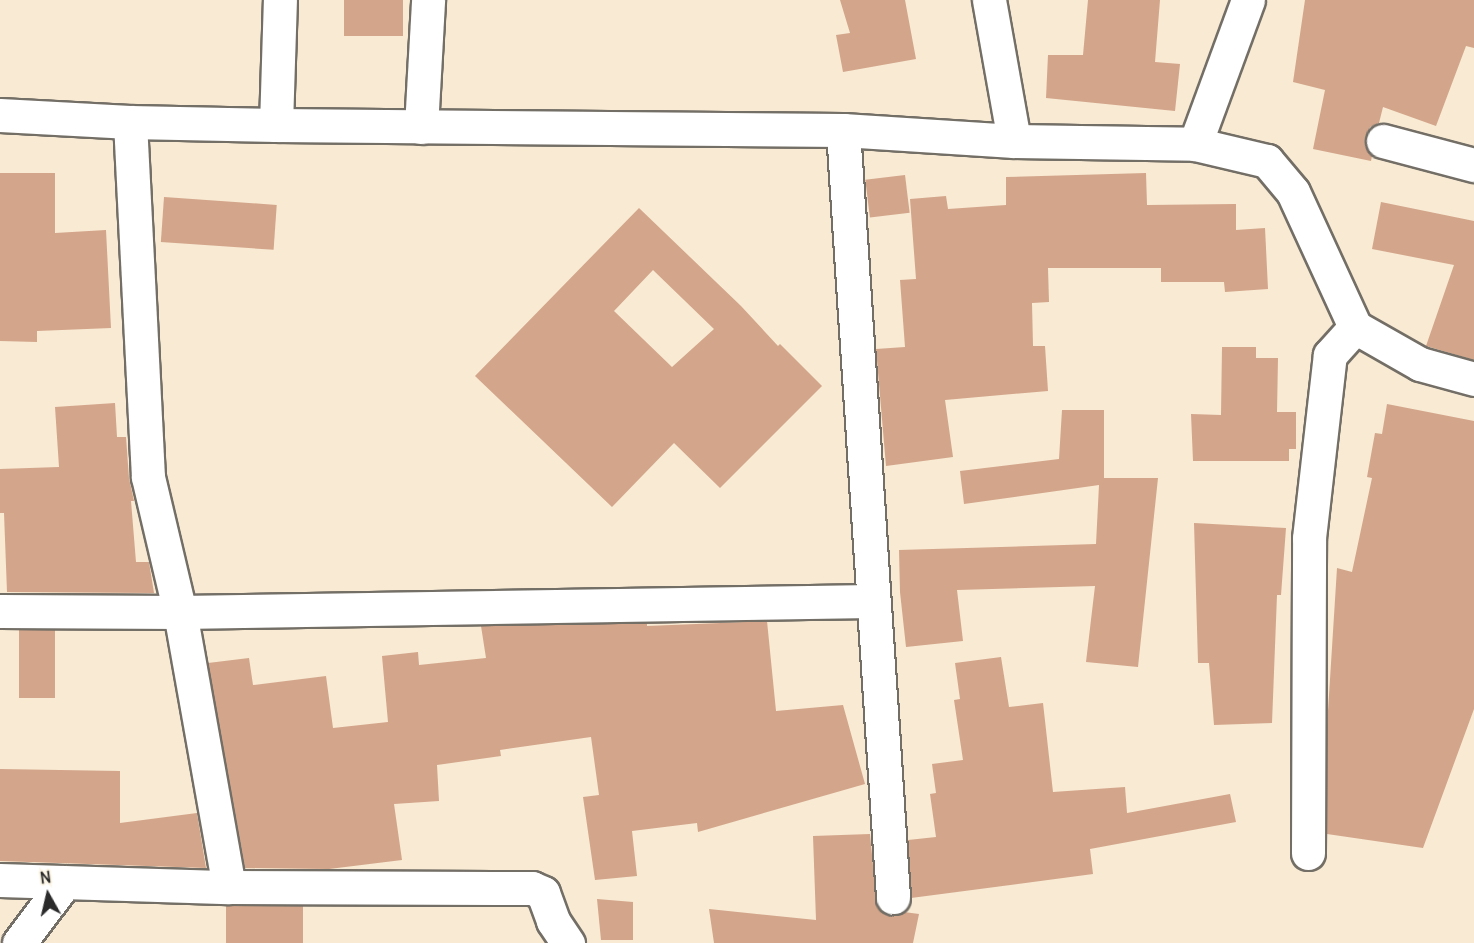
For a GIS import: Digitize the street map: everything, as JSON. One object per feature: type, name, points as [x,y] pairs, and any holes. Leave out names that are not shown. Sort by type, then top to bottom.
[{"type":"street","points":[[276,125],[280,0]]},
{"type":"street","points":[[421,127],[428,0]]},
{"type":"street","points":[[989,0],[1014,141]]},
{"type":"street","points":[[1195,144],[1248,0]]},
{"type":"street","points":[[0,115],[130,122],[276,125],[843,130],[1014,141],[1195,144],[1267,161],[1293,192],[1355,327],[1420,364],[1474,379]]},
{"type":"street","points":[[130,122],[148,477],[180,612],[229,887]]},
{"type":"street","points":[[843,130],[893,897]]},
{"type":"street","points":[[1383,141],[1474,165]]},
{"type":"street","points":[[1308,853],[1309,538],[1330,355],[1355,327]]},
{"type":"street","points":[[0,612],[180,612],[872,601]]},
{"type":"street","points":[[0,880],[229,887],[532,888],[543,893],[553,921],[568,943]]},
{"type":"street","points":[[19,943],[65,882]]},
{"type":"building","points":[[344,0],[403,0],[403,36],[344,36]]},
{"type":"building","points":[[840,0],[905,0],[916,59],[843,72],[836,35],[850,33]]},
{"type":"building","points":[[1088,0],[1160,0],[1155,62],[1180,64],[1175,111],[1046,98],[1048,55],[1083,55]]},
{"type":"building","points":[[1305,0],[1474,0],[1474,48],[1466,46],[1436,126],[1383,107],[1379,123],[1370,127],[1365,137],[1365,146],[1372,156],[1371,161],[1313,149],[1325,90],[1293,82]]},
{"type":"building","points":[[0,173],[55,173],[55,233],[106,230],[111,328],[37,331],[37,342],[0,341]]},
{"type":"building","points":[[1146,173],[1147,205],[1236,204],[1236,230],[1265,228],[1268,289],[1225,292],[1224,282],[1161,282],[1161,268],[1048,268],[1049,302],[1032,303],[1033,346],[1045,346],[1048,391],[945,400],[953,457],[886,466],[876,349],[905,347],[900,280],[916,279],[910,199],[946,196],[948,209],[1006,205],[1006,177]]},
{"type":"building","points":[[905,175],[910,213],[870,218],[865,180]]},
{"type":"building","points":[[164,197],[277,205],[274,250],[161,242]]},
{"type":"building","points":[[1381,202],[1474,221],[1474,360],[1426,346],[1454,265],[1372,249]]},
{"type":"building","points":[[639,208],[741,306],[778,346],[780,344],[822,386],[720,488],[674,443],[612,507],[475,376]],"holes":[[[653,270],[714,329],[672,367],[614,311]]]},
{"type":"building","points":[[1222,347],[1256,347],[1256,358],[1278,358],[1277,412],[1296,412],[1296,449],[1289,449],[1289,461],[1193,461],[1191,414],[1221,415]]},
{"type":"building","points":[[115,403],[117,437],[126,437],[129,478],[134,501],[131,501],[136,562],[149,562],[154,593],[7,592],[4,513],[0,513],[0,469],[59,467],[55,407]]},
{"type":"building","points":[[1387,404],[1474,421],[1474,709],[1423,848],[1327,834],[1327,727],[1337,568],[1352,572],[1372,478],[1367,477],[1375,433],[1382,434]]},
{"type":"building","points":[[1062,410],[1104,410],[1104,478],[1158,478],[1138,667],[1086,662],[1095,586],[957,590],[963,641],[906,647],[900,592],[899,550],[1096,544],[1099,485],[964,504],[960,471],[1059,459]]},
{"type":"building","points":[[1194,523],[1286,528],[1281,595],[1277,595],[1272,723],[1214,725],[1209,663],[1198,663]]},
{"type":"building","points":[[767,621],[776,711],[843,705],[865,784],[698,832],[697,823],[632,831],[637,876],[595,880],[583,797],[599,795],[591,737],[500,750],[501,756],[437,765],[439,801],[394,804],[402,860],[329,869],[245,868],[208,663],[249,658],[253,685],[326,676],[333,728],[388,722],[382,656],[418,652],[419,665],[486,658],[481,626],[647,623],[647,626]]},
{"type":"building","points":[[19,630],[55,630],[55,698],[19,698]]},
{"type":"building","points":[[1001,657],[1009,707],[1043,703],[1053,792],[1125,787],[1127,813],[1230,794],[1236,822],[1090,849],[1093,874],[911,898],[908,840],[936,837],[930,794],[936,793],[932,764],[963,760],[954,700],[960,699],[955,663]]},
{"type":"building","points":[[0,769],[120,771],[120,823],[197,813],[206,868],[0,861]]},
{"type":"building","points":[[870,834],[877,907],[884,913],[894,916],[904,912],[919,914],[913,943],[714,943],[709,909],[816,920],[813,836]]},
{"type":"building","points":[[597,899],[633,902],[633,940],[601,940]]},
{"type":"building","points":[[226,906],[303,906],[303,943],[226,943]]}]
